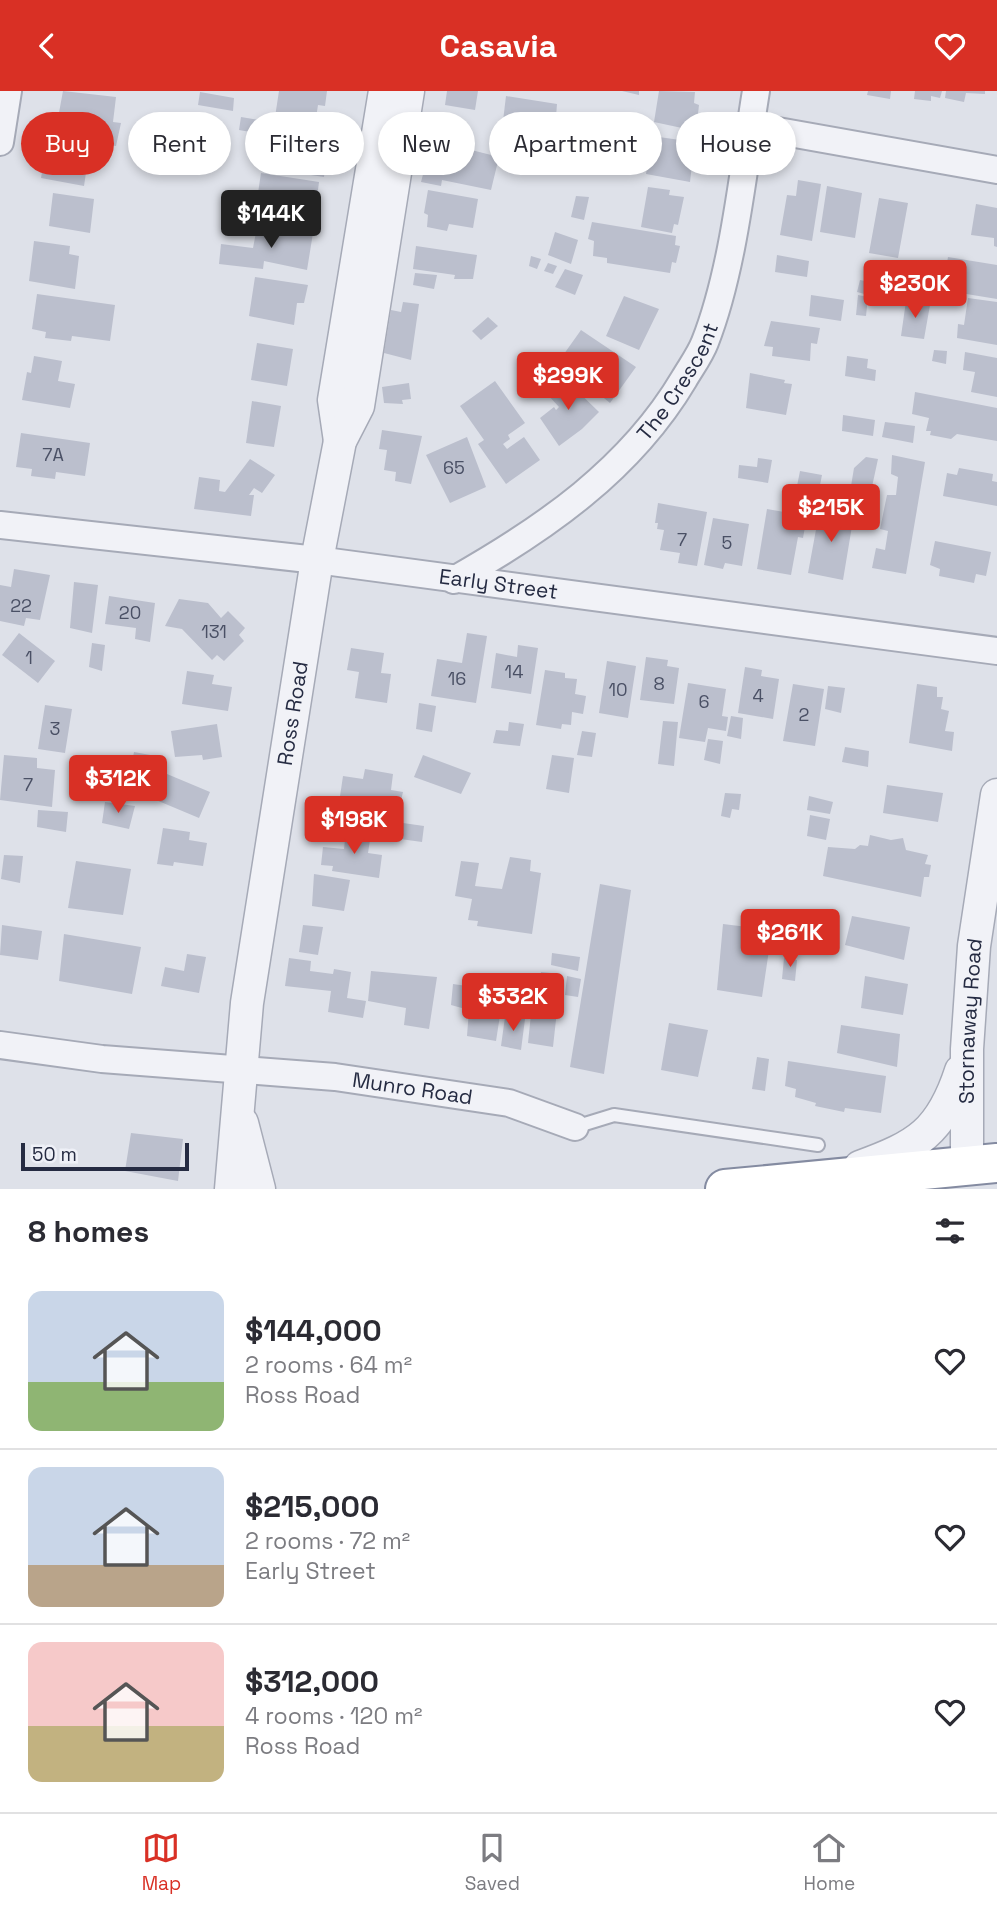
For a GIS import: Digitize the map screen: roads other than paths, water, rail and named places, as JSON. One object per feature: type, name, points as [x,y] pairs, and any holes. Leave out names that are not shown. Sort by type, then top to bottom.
[{"type":"highway","points":[[725,1189],[821,1162],[976,1172]]},
{"type":"street","points":[[0,142],[8,91]]},
{"type":"street","name":"Ross Road","points":[[340,441],[334,400],[385,91]]},
{"type":"street","name":"Ross Road","points":[[231,1189],[247,1003],[317,560],[340,441],[358,406],[408,91]]},
{"type":"street","name":"The Crescent","points":[[752,112],[755,91]]},
{"type":"street","points":[[796,134],[997,170]]},
{"type":"street","name":"The Crescent","points":[[454,580],[498,555],[594,486],[629,454],[670,402],[704,345],[713,320],[724,275],[741,175]]},
{"type":"street","name":"Early Street","points":[[0,525],[317,560],[997,651]]},
{"type":"street","name":"Stornaway Road","points":[[976,1172],[967,1049],[974,946],[997,795]]},
{"type":"street","name":"Munro Road","points":[[0,1045],[102,1059],[335,1077],[509,1103],[575,1127]]},
{"type":"street","points":[[821,1162],[899,1153],[924,1137],[942,1115],[955,1090],[967,1049]]},
{"type":"street","points":[[205,1189],[237,1124]]},
{"type":"street","name":"Ross Road","points":[[237,1124],[259,1189]]},
{"type":"lane","name":"Munro Road","points":[[575,1127],[614,1115],[821,1162]]}]
